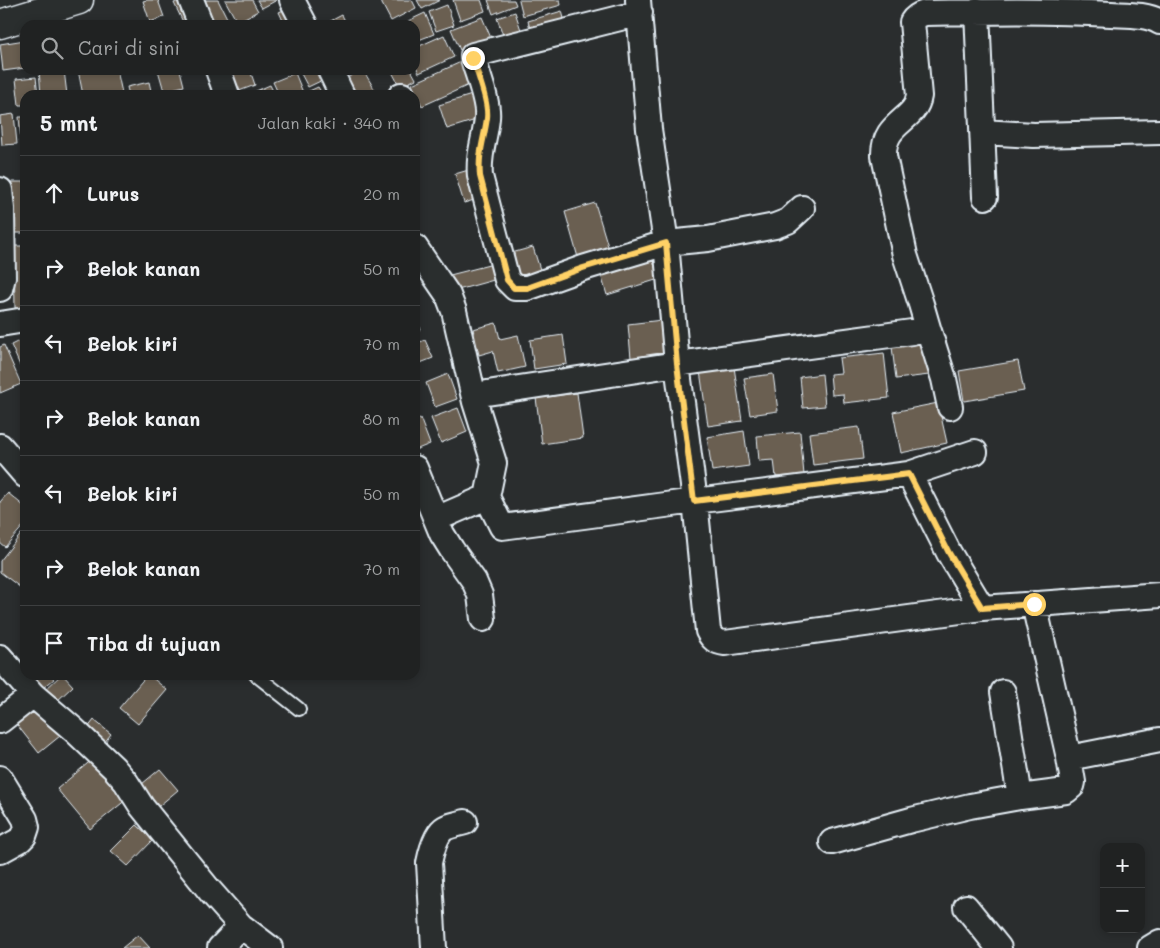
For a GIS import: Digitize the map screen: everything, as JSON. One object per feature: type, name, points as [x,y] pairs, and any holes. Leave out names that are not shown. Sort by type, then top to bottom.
[{"type":"street","points":[[0,24],[49,5],[80,0]]},
{"type":"street","points":[[191,0],[199,20]]},
{"type":"street","points":[[292,0],[302,20]]},
{"type":"street","points":[[802,208],[788,221],[775,226],[708,239],[666,243],[583,268],[527,288],[514,288],[507,280],[480,176],[479,163],[487,117],[486,104],[473,54],[639,7],[649,129],[666,243],[677,364],[708,631],[711,638],[717,642],[725,643],[982,608],[1160,595]]},
{"type":"street","points":[[964,8],[982,132],[985,197]]},
{"type":"street","points":[[950,407],[944,379],[905,255],[884,156],[887,136],[918,102],[912,22],[919,15],[925,13],[964,8],[1146,13]]},
{"type":"street","points":[[220,75],[225,90]]},
{"type":"street","points":[[332,75],[340,90]]},
{"type":"street","points":[[982,132],[1034,136],[1160,132]]},
{"type":"street","points":[[0,190],[3,277],[0,289]]},
{"type":"street","points":[[420,255],[448,294],[454,312],[475,402],[494,462],[487,497],[502,527],[909,474],[976,452]]},
{"type":"street","points":[[0,324],[20,321]]},
{"type":"street","points":[[487,393],[677,364],[912,332],[928,328]]},
{"type":"street","points":[[0,446],[20,469]]},
{"type":"street","points":[[909,474],[949,553],[982,608]]},
{"type":"street","points":[[420,480],[436,519],[452,550],[474,581],[480,596],[483,619]]},
{"type":"street","points":[[436,519],[487,497]]},
{"type":"street","points":[[832,842],[962,808],[1070,789],[1073,782],[1070,758],[1034,604]]},
{"type":"street","points":[[0,657],[33,695],[114,768],[126,782],[142,807],[210,891],[241,926],[270,948]]},
{"type":"street","points":[[1002,692],[1020,797]]},
{"type":"street","points":[[0,721],[33,695]]},
{"type":"street","points":[[1070,758],[1160,740]]},
{"type":"street","points":[[0,778],[25,819],[27,827],[24,836],[20,840],[0,851]]},
{"type":"street","points":[[434,948],[429,864],[431,853],[438,835],[444,828],[465,822]]},
{"type":"street","points":[[966,907],[999,948]]},
{"type":"street","points":[[220,948],[241,926]]},
{"type":"street","points":[[1150,948],[1160,942]]},
{"type":"lane","points":[[262,680],[299,709]]},
{"type":"building","points":[[158,0],[164,17],[149,20],[143,1]]},
{"type":"building","points":[[181,0],[194,19],[182,20],[174,3]]},
{"type":"building","points":[[198,0],[218,0],[227,18],[223,20],[208,20]]},
{"type":"building","points":[[225,0],[252,0],[258,11],[241,20],[236,20]]},
{"type":"building","points":[[257,0],[277,0],[262,8]]},
{"type":"building","points":[[380,0],[412,0],[416,8],[390,20]]},
{"type":"building","points":[[417,0],[440,0],[422,9]]},
{"type":"building","points":[[453,0],[481,0],[485,11],[460,20]]},
{"type":"building","points":[[488,0],[514,0],[516,5],[493,14]]},
{"type":"building","points":[[519,0],[560,0],[561,5],[523,16]]},
{"type":"building","points":[[299,3],[307,20],[283,20],[279,12]]},
{"type":"building","points":[[447,5],[454,25],[436,31],[429,12]]},
{"type":"building","points":[[562,11],[566,26],[532,36],[528,21]]},
{"type":"building","points":[[515,12],[522,33],[504,38],[497,18]]},
{"type":"building","points":[[425,13],[434,34],[420,39],[420,20],[410,20]]},
{"type":"building","points":[[342,15],[344,20],[332,20]]},
{"type":"building","points":[[482,17],[491,38],[460,50],[451,29]]},
{"type":"building","points":[[444,35],[454,57],[420,73],[420,46]]},
{"type":"building","points":[[20,41],[20,69],[3,71],[0,44]]},
{"type":"building","points":[[461,62],[471,84],[422,106],[420,90],[415,90],[412,84]]},
{"type":"building","points":[[39,75],[65,75],[66,90],[41,90]]},
{"type":"building","points":[[79,75],[118,75],[121,90],[82,90]]},
{"type":"building","points":[[159,75],[181,75],[184,86],[164,90]]},
{"type":"building","points":[[223,75],[252,75],[255,85],[242,90],[229,90]]},
{"type":"building","points":[[290,75],[296,75],[302,90],[277,90],[273,82]]},
{"type":"building","points":[[302,75],[330,75],[331,76],[308,87]]},
{"type":"building","points":[[352,75],[366,75],[375,90],[345,90],[340,82]]},
{"type":"building","points":[[394,75],[414,75],[416,79],[400,87]]},
{"type":"building","points":[[36,77],[37,90],[20,90],[20,105],[19,105],[16,79]]},
{"type":"building","points":[[149,82],[151,90],[128,90],[127,87]]},
{"type":"building","points":[[270,85],[272,90],[258,90]]},
{"type":"building","points":[[472,95],[479,119],[447,129],[439,105]]},
{"type":"building","points":[[14,114],[17,144],[2,145],[0,116]]},
{"type":"building","points":[[472,169],[481,198],[464,203],[455,174]]},
{"type":"building","points":[[9,182],[20,182],[20,233],[9,233]]},
{"type":"building","points":[[595,203],[610,253],[579,261],[565,212]]},
{"type":"building","points":[[14,246],[20,246],[20,308],[15,308]]},
{"type":"building","points":[[533,247],[542,276],[517,284],[508,254]]},
{"type":"building","points":[[650,252],[659,279],[607,295],[599,268]]},
{"type":"building","points":[[497,263],[501,278],[454,291],[450,275]]},
{"type":"building","points":[[662,320],[665,354],[631,358],[628,324]]},
{"type":"building","points":[[496,323],[500,339],[518,335],[525,367],[498,373],[493,351],[479,355],[473,329]]},
{"type":"building","points":[[563,335],[567,364],[534,369],[530,340]]},
{"type":"building","points":[[20,340],[20,366],[11,345]]},
{"type":"building","points":[[425,340],[433,358],[420,363],[420,342]]},
{"type":"building","points":[[925,343],[929,375],[896,379],[892,347]]},
{"type":"building","points":[[4,345],[20,384],[0,393],[0,347]]},
{"type":"building","points":[[884,353],[889,398],[844,403],[843,394],[832,395],[830,374],[841,373],[839,358]]},
{"type":"building","points":[[1018,361],[1024,391],[964,401],[959,371]]},
{"type":"building","points":[[734,367],[742,421],[708,426],[700,371]]},
{"type":"building","points":[[448,374],[457,399],[435,407],[426,383]]},
{"type":"building","points":[[773,374],[778,411],[750,415],[744,378]]},
{"type":"building","points":[[822,374],[825,406],[803,408],[800,377]]},
{"type":"building","points":[[577,393],[583,438],[542,444],[536,398]]},
{"type":"building","points":[[938,403],[947,443],[901,453],[893,412]]},
{"type":"building","points":[[458,408],[467,432],[441,443],[431,418]]},
{"type":"building","points":[[420,418],[430,444],[420,448]]},
{"type":"building","points":[[859,427],[863,459],[813,465],[809,433]]},
{"type":"building","points":[[744,431],[749,466],[712,471],[707,437]]},
{"type":"building","points":[[800,432],[804,475],[776,477],[774,460],[759,461],[757,436]]},
{"type":"building","points":[[8,493],[20,503],[20,530],[5,547],[0,543],[0,502]]},
{"type":"building","points":[[20,535],[20,587],[0,572],[0,561]]},
{"type":"building","points":[[29,680],[53,680],[37,693],[27,682]]},
{"type":"building","points":[[56,680],[68,680],[73,686],[56,702],[45,690]]},
{"type":"building","points":[[143,680],[155,680],[167,690],[138,724],[119,708]]},
{"type":"building","points":[[35,705],[60,736],[39,753],[14,721]]},
{"type":"building","points":[[94,720],[111,734],[101,747],[84,733]]},
{"type":"building","points":[[94,758],[127,799],[90,829],[57,789]]},
{"type":"building","points":[[160,769],[178,790],[154,810],[136,789]]},
{"type":"building","points":[[137,825],[153,840],[128,866],[111,851]]},
{"type":"building","points":[[138,935],[150,948],[122,948]]},
{"type":"route","points":[[473,58],[486,104],[487,117],[481,144],[480,176],[507,280],[514,288],[527,288],[583,268],[666,243],[677,364],[694,501],[909,474],[949,553],[982,608],[1034,604]]}]
